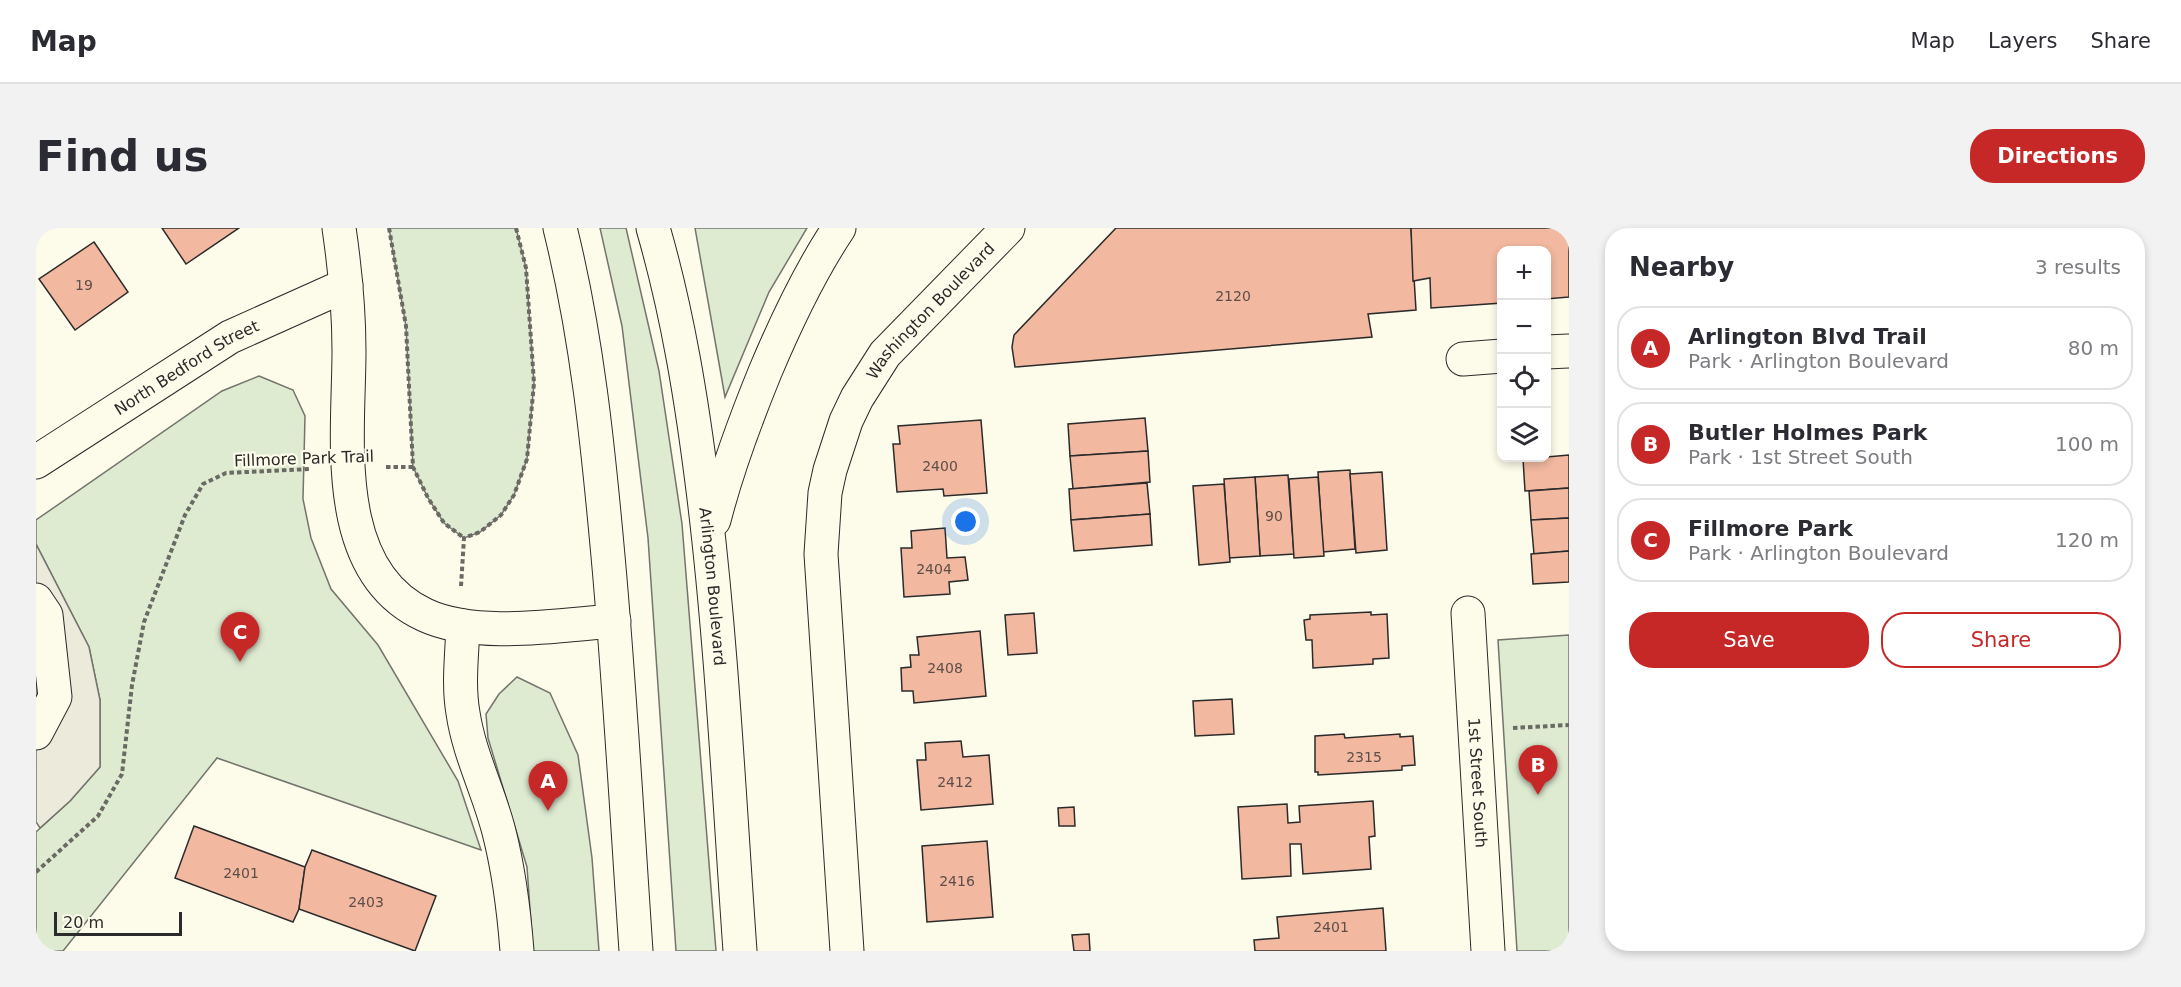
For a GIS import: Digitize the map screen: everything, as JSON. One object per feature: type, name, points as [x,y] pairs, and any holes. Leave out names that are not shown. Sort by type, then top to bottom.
[{"type":"main road","points":[[339,228],[346,285],[349,349],[347,468],[349,493],[357,528],[374,568],[388,589],[425,616],[463,626],[517,629],[614,621]]},
{"type":"main road","points":[[560,228],[570,268],[593,401],[602,478],[636,951]]},
{"type":"main road","name":"Arlington Boulevard","points":[[653,228],[692,400],[709,539],[718,629],[740,951]]},
{"type":"main road","points":[[709,539],[725,476],[762,379],[806,283],[839,228]]},
{"type":"main road","name":"Washington Boulevard","points":[[847,951],[821,554],[828,477],[837,446],[857,398],[885,354],[1008,228]]},
{"type":"main road","name":"North Bedford Street","points":[[36,462],[230,337],[346,285]]},
{"type":"main road","points":[[1551,352],[1569,351]]},
{"type":"main road","points":[[1463,359],[1497,356]]},
{"type":"main road","points":[[36,600],[46,615],[55,697],[36,733]]},
{"type":"main road","name":"1st Street South","points":[[1468,613],[1488,951]]},
{"type":"main road","points":[[463,626],[462,712],[470,745],[499,832],[509,884],[517,951]]},
{"type":"path","points":[[389,228],[406,326],[412,466],[444,523],[464,538]]},
{"type":"path","points":[[464,538],[480,532],[501,515],[514,495],[527,459],[534,383],[526,268],[516,228]]},
{"type":"path","name":"Fillmore Park Trail","points":[[36,872],[98,816],[122,774],[132,685],[144,622],[185,516],[203,484],[226,473],[412,466]]},
{"type":"path","points":[[463,626],[461,585],[464,538]]},
{"type":"path","points":[[1474,730],[1569,725]]},
{"type":"green space","points":[[389,228],[516,228],[526,268],[534,383],[527,459],[514,495],[501,515],[480,532],[464,538],[444,523],[428,498],[413,467],[406,326]]},
{"type":"green space","points":[[600,228],[626,228],[659,371],[682,524],[716,951],[676,951],[648,538],[622,326]]},
{"type":"green space","points":[[695,228],[807,228],[769,292],[725,397]]},
{"type":"green space","points":[[259,376],[293,390],[305,416],[303,499],[311,538],[331,589],[378,645],[458,781],[481,850],[217,758],[63,951],[36,951],[36,832],[70,801],[100,767],[100,700],[89,647],[36,544],[36,520],[222,391]]},
{"type":"green space","points":[[1569,635],[1569,951],[1517,951],[1498,640]]},
{"type":"green space","points":[[517,677],[550,693],[578,755],[592,858],[599,951],[533,951],[527,867],[488,738],[486,714],[499,694]]},
{"type":"shaded area","points":[[36,544],[89,647],[100,700],[100,767],[70,801],[40,828],[36,822]]},
{"type":"building","points":[[162,228],[239,228],[186,264]]},
{"type":"building","points":[[1116,228],[1411,228],[1416,310],[1368,314],[1372,337],[1015,367],[1012,347],[1014,335]]},
{"type":"building","points":[[1411,228],[1569,228],[1569,297],[1551,299],[1551,246],[1497,246],[1497,303],[1431,308],[1430,278],[1413,281]]},
{"type":"building","points":[[94,242],[128,292],[75,330],[39,279]]},
{"type":"building","points":[[1145,418],[1148,451],[1070,456],[1068,424]]},
{"type":"building","points":[[981,420],[987,493],[944,496],[943,489],[897,492],[893,444],[900,444],[898,426]]},
{"type":"building","points":[[1148,451],[1150,482],[1073,489],[1070,456]]},
{"type":"building","points":[[1569,455],[1569,488],[1525,491],[1523,462],[1551,462],[1551,457]]},
{"type":"building","points":[[1350,470],[1355,549],[1323,552],[1318,472]]},
{"type":"building","points":[[1382,472],[1387,550],[1356,553],[1350,474]]},
{"type":"building","points":[[1288,475],[1294,554],[1260,556],[1255,477]]},
{"type":"building","points":[[1255,477],[1260,556],[1229,558],[1224,479]]},
{"type":"building","points":[[1318,477],[1324,556],[1294,558],[1289,479]]},
{"type":"building","points":[[1147,483],[1150,514],[1071,520],[1069,489]]},
{"type":"building","points":[[1224,484],[1230,562],[1199,565],[1193,486]]},
{"type":"building","points":[[1569,488],[1569,518],[1531,520],[1529,491]]},
{"type":"building","points":[[1150,514],[1152,545],[1074,551],[1071,520]]},
{"type":"building","points":[[1569,518],[1569,551],[1534,554],[1531,520]]},
{"type":"building","points":[[945,528],[947,558],[965,557],[968,580],[949,582],[950,594],[904,597],[901,548],[912,548],[911,531]]},
{"type":"building","points":[[1569,551],[1569,582],[1533,584],[1531,554]]},
{"type":"building","points":[[1371,612],[1371,615],[1387,614],[1389,658],[1373,659],[1373,664],[1313,668],[1312,640],[1306,640],[1304,620],[1310,619],[1310,615]]},
{"type":"building","points":[[1034,613],[1037,653],[1008,655],[1005,615]]},
{"type":"building","points":[[980,631],[986,696],[914,703],[913,691],[902,691],[901,668],[911,667],[910,655],[919,655],[917,637]]},
{"type":"building","points":[[1232,699],[1234,734],[1195,736],[1193,701]]},
{"type":"building","points":[[1344,734],[1345,738],[1400,734],[1400,737],[1413,736],[1415,765],[1402,766],[1402,770],[1318,775],[1318,772],[1315,772],[1315,736]]},
{"type":"building","points":[[961,741],[963,757],[989,755],[993,804],[921,810],[917,760],[926,760],[925,743]]},
{"type":"building","points":[[1373,801],[1375,836],[1369,837],[1371,869],[1303,874],[1301,844],[1290,844],[1291,876],[1242,879],[1238,807],[1287,804],[1288,823],[1300,822],[1299,806]]},
{"type":"building","points":[[1074,807],[1075,826],[1059,826],[1058,808]]},
{"type":"building","points":[[194,826],[305,867],[299,909],[293,922],[175,878]]},
{"type":"building","points":[[987,841],[993,917],[927,922],[922,846]]},
{"type":"building","points":[[312,850],[436,896],[415,951],[299,909],[305,867]]},
{"type":"building","points":[[1383,908],[1386,951],[1255,951],[1254,940],[1279,938],[1277,917]]},
{"type":"building","points":[[1089,934],[1090,951],[1074,951],[1072,935]]},
{"type":"place","name":"Fillmore Park","points":[[240,662]]},
{"type":"place","name":"Butler Holmes Park","points":[[1538,795]]},
{"type":"place","name":"Arlington Blvd Trail","points":[[548,811]]}]
